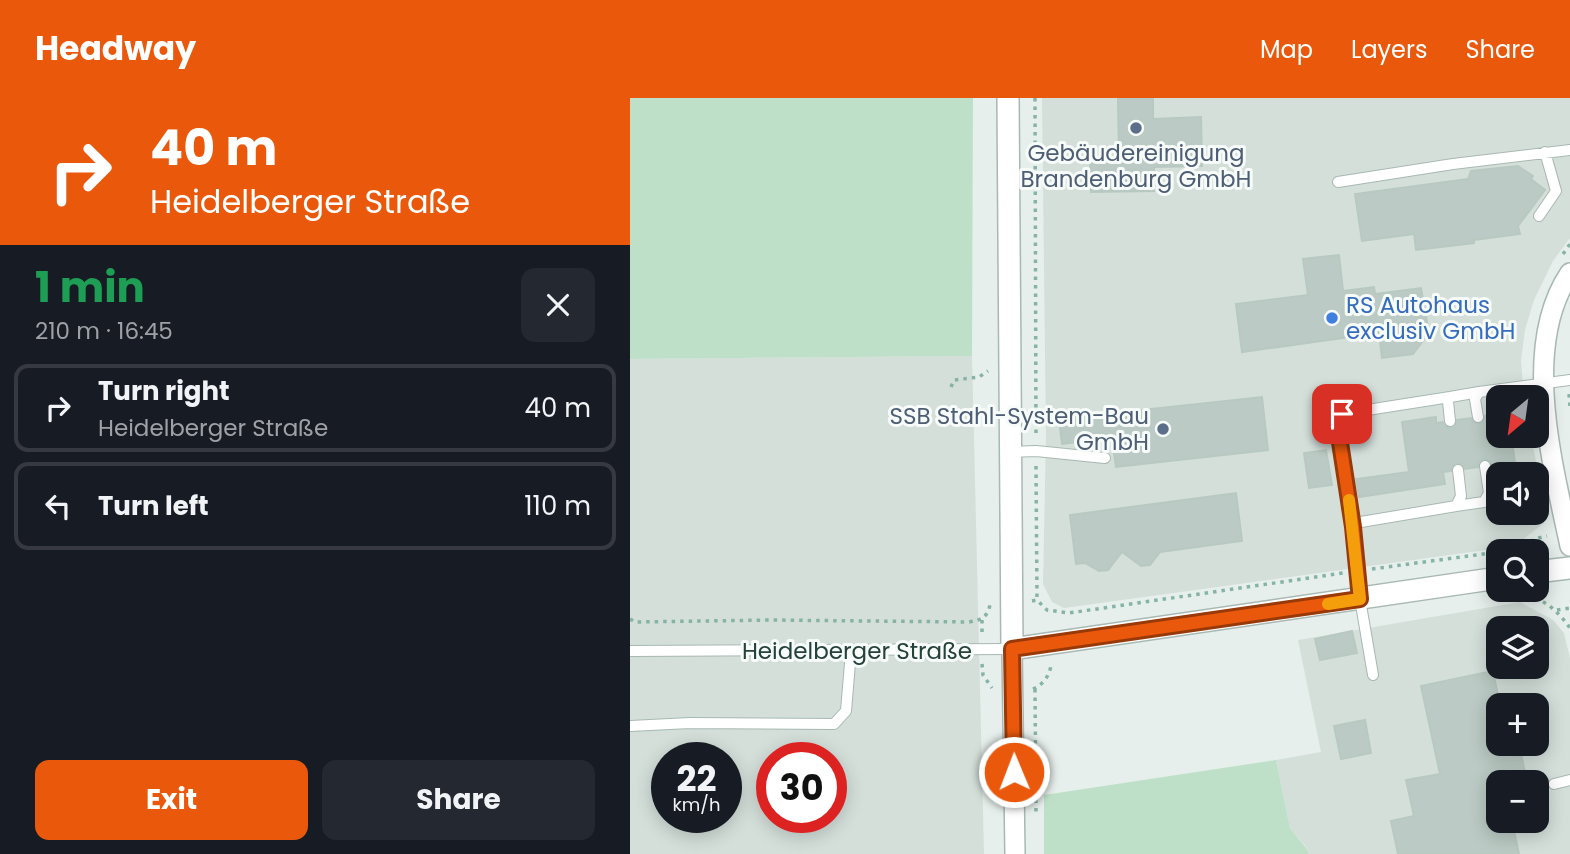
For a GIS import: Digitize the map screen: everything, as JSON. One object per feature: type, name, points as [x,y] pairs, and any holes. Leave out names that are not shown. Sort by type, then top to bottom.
[{"type":"street","points":[[1008,98],[1015,854]]},
{"type":"street","points":[[1569,539],[1542,383],[1552,310],[1570,273]]},
{"type":"street","points":[[1549,570],[1570,568]]},
{"type":"street","name":"Heidelberger Straße","points":[[1012,649],[1486,580]]},
{"type":"lane","points":[[1338,182],[1570,150]]},
{"type":"lane","points":[[1539,216],[1556,191],[1545,152]]},
{"type":"lane","points":[[1373,675],[1360,599],[1359,571],[1338,417],[1342,414],[1570,380]]},
{"type":"lane","points":[[1478,417],[1475,399],[1479,393]]},
{"type":"lane","points":[[1450,397],[1450,421]]},
{"type":"lane","points":[[1011,452],[1036,451],[1105,458]]},
{"type":"lane","points":[[1353,527],[1355,523],[1484,502],[1489,493],[1485,466]]},
{"type":"lane","points":[[1456,506],[1461,496],[1458,470]]},
{"type":"lane","name":"Heidelberger Straße","points":[[630,652],[1012,649]]},
{"type":"lane","points":[[630,726],[690,723],[834,724],[846,711],[851,651]]},
{"type":"lane","points":[[1554,784],[1570,780]]},
{"type":"path","points":[[1035,98],[1037,600],[1047,610],[1069,613],[1486,554]]},
{"type":"path","points":[[951,387],[954,380],[986,375],[993,363]]},
{"type":"path","points":[[1533,539],[1569,539]]},
{"type":"path","points":[[1542,602],[1557,610],[1570,628]]},
{"type":"path","points":[[630,619],[635,622],[969,622],[982,620],[991,603]]},
{"type":"path","points":[[1557,610],[1570,608]]},
{"type":"path","points":[[1035,689],[1036,813]]},
{"type":"shaded area","points":[[1042,98],[1570,98],[1570,238],[1553,261],[1534,300],[1525,330],[1521,361],[1523,385],[1486,385],[1486,448],[1533,448],[1536,462],[1486,462],[1486,525],[1541,525],[1524,539],[1486,539],[1486,550],[1064,608],[1052,602],[1043,584],[1046,437]]},
{"type":"shaded area","points":[[972,356],[984,854],[630,854],[630,359]]},
{"type":"shaded area","points":[[1520,602],[1546,616],[1486,616],[1486,679],[1549,679],[1549,618],[1564,633],[1570,658],[1570,854],[1309,854],[1290,828],[1276,760],[1321,752],[1298,640]]},
{"type":"green space","points":[[630,98],[973,98],[972,356],[630,359]]},
{"type":"green space","points":[[1276,760],[1290,828],[1309,854],[1044,854],[1044,795]]},
{"type":"building","name":"Gebäudereinigung Brandenburg GmbH","points":[[1118,98],[1153,98],[1153,119],[1201,117],[1202,166],[1154,167],[1154,191],[1091,192],[1090,159],[1119,159]]},
{"type":"building","points":[[1518,166],[1533,176],[1531,179],[1545,190],[1518,226],[1520,234],[1416,250],[1414,234],[1362,241],[1355,194],[1468,179],[1471,171]]},
{"type":"building","name":"RS Autohaus exclusiv GmbH","points":[[1339,255],[1343,291],[1374,287],[1375,294],[1421,288],[1429,333],[1413,354],[1382,358],[1379,333],[1242,352],[1236,304],[1308,295],[1303,259]]},
{"type":"building","name":"SSB Stahl-System-Bau GmbH","points":[[1262,397],[1268,450],[1116,467],[1112,438],[1062,444],[1059,419]]},
{"type":"building","points":[[1485,416],[1486,448],[1513,448],[1515,462],[1490,462],[1485,459],[1480,461],[1478,467],[1465,469],[1462,464],[1456,463],[1451,471],[1443,472],[1445,484],[1359,497],[1356,479],[1409,472],[1402,422],[1436,417],[1436,423],[1443,422],[1444,426],[1450,428],[1455,427],[1457,420],[1471,418],[1479,424]]},
{"type":"building","points":[[1326,450],[1332,485],[1309,488],[1304,453]]},
{"type":"building","points":[[1236,493],[1242,541],[1160,552],[1150,565],[1141,566],[1122,552],[1108,570],[1099,571],[1085,563],[1076,564],[1070,515]]},
{"type":"building","points":[[1352,631],[1357,653],[1320,660],[1315,639]]},
{"type":"building","points":[[1486,672],[1486,679],[1495,679],[1498,693],[1486,693],[1486,756],[1522,756],[1524,770],[1486,770],[1486,833],[1515,833],[1519,854],[1398,854],[1391,821],[1414,816],[1406,780],[1440,774],[1421,686]]},
{"type":"building","points":[[1365,720],[1371,753],[1341,759],[1334,726]]},
{"type":"slow traffic","points":[[1328,604],[1360,599],[1349,500]]},
{"type":"place","name":"Gebäudereinigung Brandenburg GmbH","points":[[1136,128]]},
{"type":"place","name":"RS Autohaus exclusiv GmbH","points":[[1332,318]]},
{"type":"place","name":"SSB Stahl-System-Bau GmbH","points":[[1163,429]]},
{"type":"route","points":[[1014,772],[1012,649],[1360,599],[1359,571],[1337,423],[1342,414]]}]
